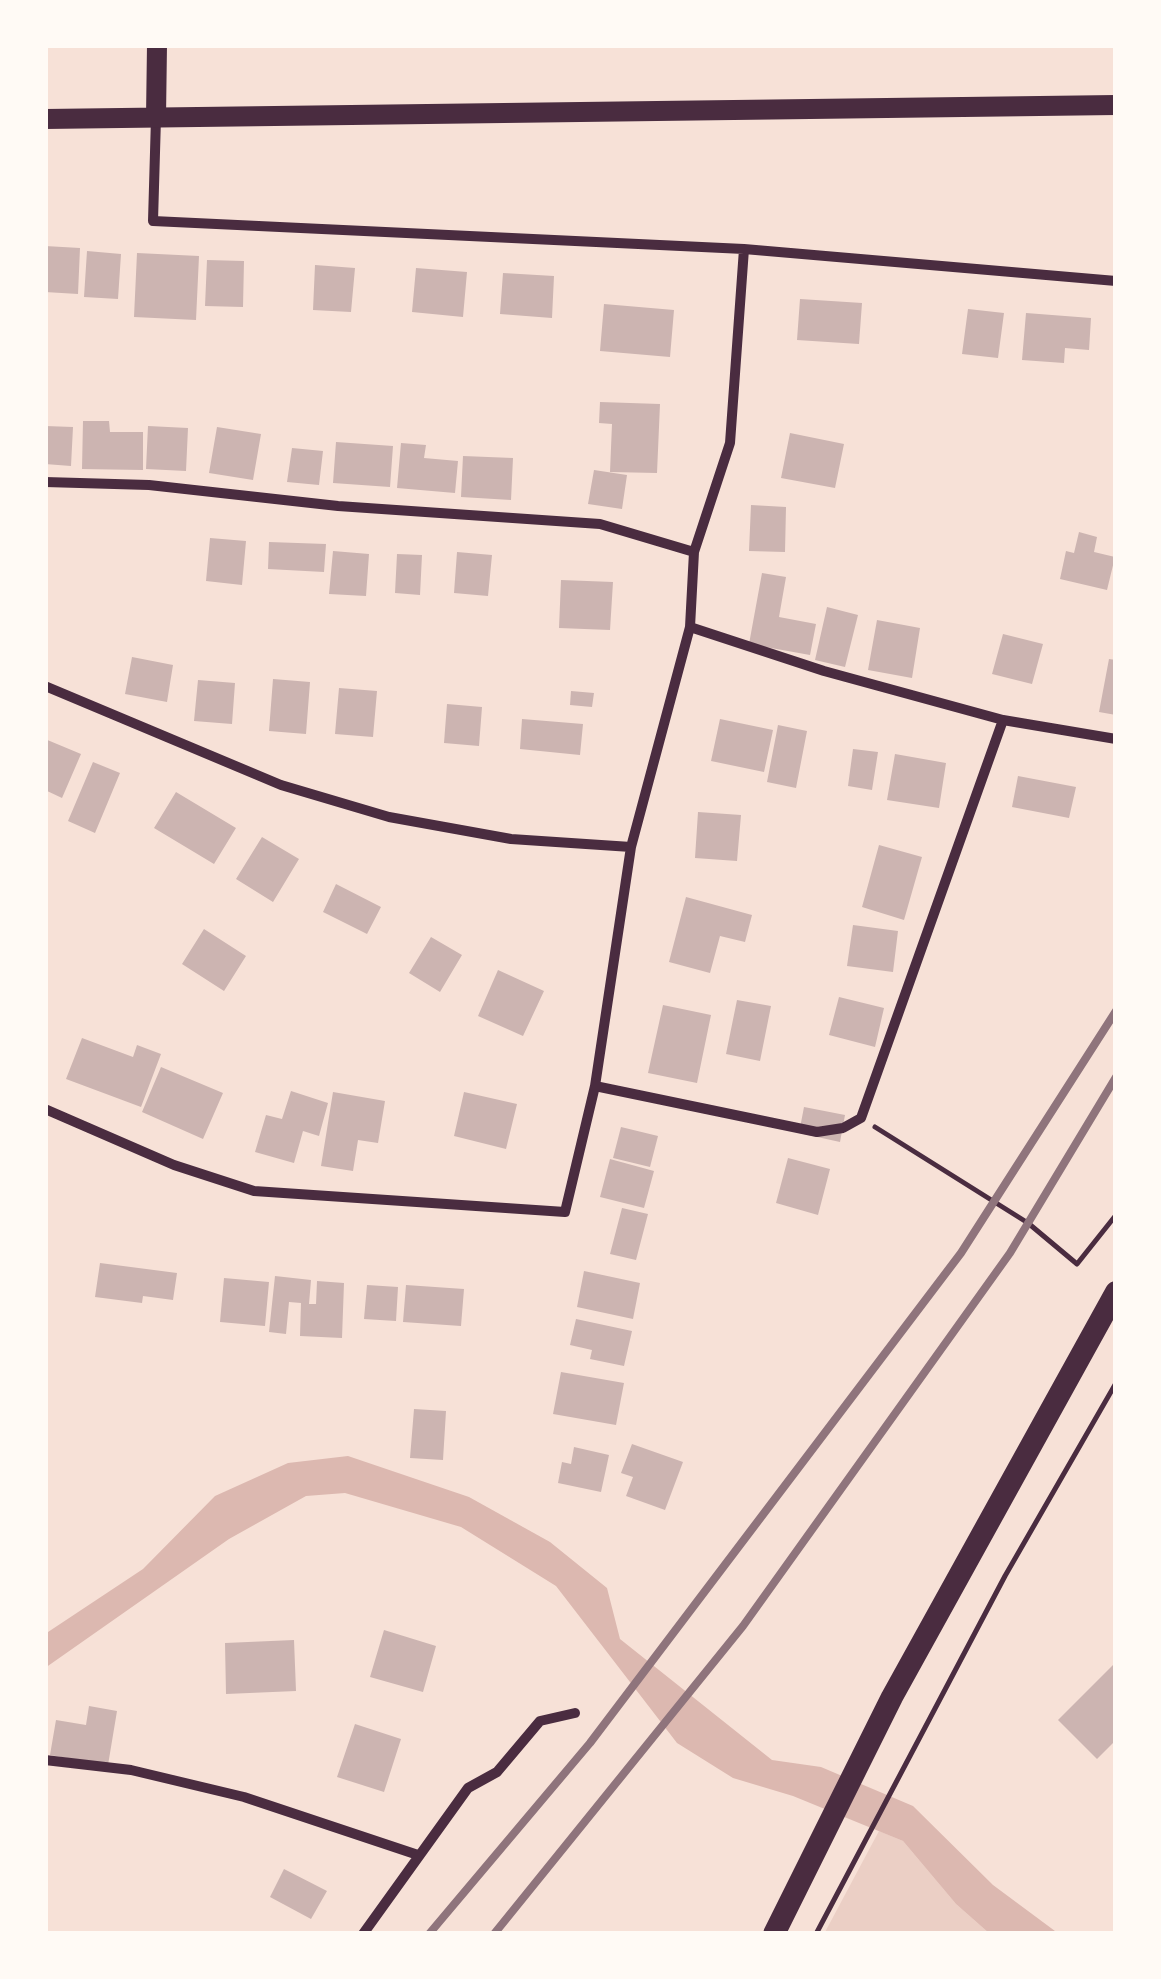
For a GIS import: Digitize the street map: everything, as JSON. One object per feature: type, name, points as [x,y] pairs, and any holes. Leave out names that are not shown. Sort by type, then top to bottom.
[{"type":"highway","points":[[774,1934],[892,1697],[1116,1292]]},
{"type":"main road","points":[[156,117],[158,45]]},
{"type":"main road","points":[[45,119],[1116,105]]},
{"type":"street","points":[[156,117],[153,222],[744,249],[1116,282]]},
{"type":"street","points":[[45,1108],[174,1165],[254,1191],[565,1212],[595,1086],[631,847],[690,627],[694,552],[730,443],[744,249]]},
{"type":"street","points":[[45,482],[149,486],[338,506],[600,524],[694,552]]},
{"type":"street","points":[[690,627],[824,671],[1003,720],[1116,739]]},
{"type":"street","points":[[45,686],[281,786],[389,817],[511,839],[631,847]]},
{"type":"street","points":[[595,1086],[817,1132],[844,1128],[861,1118],[1003,720]]},
{"type":"street","points":[[363,1934],[468,1788],[496,1772],[540,1721],[576,1714]]},
{"type":"street","points":[[45,1760],[131,1770],[244,1797],[418,1855]]},
{"type":"path","points":[[861,1118],[968,1182],[1045,1236],[1077,1264],[1116,1215]]},
{"type":"path","points":[[816,1934],[1005,1576],[1116,1383]]},
{"type":"shaded area","points":[[348,1456],[469,1497],[550,1542],[607,1588],[620,1639],[772,1760],[821,1767],[913,1806],[993,1885],[1059,1934],[990,1934],[956,1904],[903,1841],[793,1796],[733,1778],[677,1743],[556,1586],[461,1527],[345,1493],[306,1496],[229,1539],[45,1668],[45,1634],[143,1569],[215,1496],[288,1463]]},
{"type":"shaded area","points":[[879,1831],[903,1841],[956,1904],[990,1934],[824,1934]]},
{"type":"building","points":[[45,246],[80,248],[78,294],[45,292]]},
{"type":"building","points":[[87,251],[121,254],[118,299],[84,297]]},
{"type":"building","points":[[137,253],[199,256],[196,320],[134,317]]},
{"type":"building","points":[[207,260],[244,261],[243,307],[205,306]]},
{"type":"building","points":[[315,265],[355,268],[351,312],[313,310]]},
{"type":"building","points":[[416,268],[467,272],[463,317],[412,312]]},
{"type":"building","points":[[503,273],[554,276],[552,318],[500,314]]},
{"type":"building","points":[[800,299],[862,303],[859,344],[797,340]]},
{"type":"building","points":[[604,304],[674,310],[670,357],[600,351]]},
{"type":"building","points":[[968,309],[1004,313],[998,358],[962,354]]},
{"type":"building","points":[[1026,313],[1091,318],[1089,350],[1065,348],[1064,363],[1022,360]]},
{"type":"building","points":[[600,402],[660,404],[657,473],[610,472],[612,424],[599,423]]},
{"type":"building","points":[[83,421],[109,421],[110,432],[143,432],[143,470],[82,469]]},
{"type":"building","points":[[45,426],[73,427],[71,466],[45,464]]},
{"type":"building","points":[[148,426],[188,428],[186,471],[146,469]]},
{"type":"building","points":[[217,427],[261,434],[253,480],[209,473]]},
{"type":"building","points":[[790,433],[844,444],[835,488],[781,478]]},
{"type":"building","points":[[336,442],[393,446],[390,487],[333,483]]},
{"type":"building","points":[[401,443],[426,445],[424,458],[458,461],[455,493],[397,488]]},
{"type":"building","points":[[292,448],[323,451],[319,485],[287,482]]},
{"type":"building","points":[[463,456],[513,458],[511,500],[461,497]]},
{"type":"building","points":[[594,470],[627,475],[622,509],[588,504]]},
{"type":"building","points":[[751,505],[786,507],[785,552],[749,551]]},
{"type":"building","points":[[1079,532],[1097,537],[1094,552],[1115,557],[1107,590],[1060,579],[1066,551],[1074,553]]},
{"type":"building","points":[[210,538],[246,541],[242,585],[206,581]]},
{"type":"building","points":[[269,542],[326,544],[324,572],[268,569]]},
{"type":"building","points":[[333,551],[369,554],[366,596],[329,594]]},
{"type":"building","points":[[457,552],[492,555],[488,596],[454,593]]},
{"type":"building","points":[[397,554],[422,555],[420,595],[395,593]]},
{"type":"building","points":[[762,573],[786,577],[779,617],[816,624],[810,655],[749,644]]},
{"type":"building","points":[[561,580],[613,582],[610,630],[559,628]]},
{"type":"building","points":[[827,607],[858,615],[845,667],[815,660]]},
{"type":"building","points":[[877,620],[920,628],[912,678],[868,670]]},
{"type":"building","points":[[1003,634],[1043,644],[1032,684],[992,674]]},
{"type":"building","points":[[132,657],[173,665],[167,702],[125,694]]},
{"type":"building","points":[[1109,659],[1116,660],[1116,715],[1099,712]]},
{"type":"building","points":[[273,679],[310,682],[306,734],[269,731]]},
{"type":"building","points":[[198,680],[235,683],[232,724],[194,721]]},
{"type":"building","points":[[339,688],[377,691],[373,737],[335,734]]},
{"type":"building","points":[[571,691],[594,693],[592,707],[570,705]]},
{"type":"building","points":[[447,704],[482,707],[479,746],[444,743]]},
{"type":"building","points":[[522,719],[583,724],[580,755],[520,749]]},
{"type":"building","points":[[720,719],[773,730],[764,772],[711,761]]},
{"type":"building","points":[[778,725],[807,731],[796,788],[767,782]]},
{"type":"building","points":[[45,739],[81,754],[62,798],[45,790]]},
{"type":"building","points":[[853,749],[878,752],[872,790],[848,786]]},
{"type":"building","points":[[895,754],[946,763],[939,808],[887,800]]},
{"type":"building","points":[[93,762],[120,773],[95,833],[68,821]]},
{"type":"building","points":[[1018,776],[1076,787],[1069,818],[1012,807]]},
{"type":"building","points":[[176,792],[236,828],[214,864],[154,828]]},
{"type":"building","points":[[698,812],[741,815],[737,861],[695,858]]},
{"type":"building","points":[[262,837],[299,859],[273,902],[236,879]]},
{"type":"building","points":[[879,845],[922,857],[904,920],[862,907]]},
{"type":"building","points":[[336,884],[381,907],[367,934],[323,912]]},
{"type":"building","points":[[686,897],[752,915],[745,942],[720,936],[710,973],[669,962]]},
{"type":"building","points":[[853,925],[898,931],[893,972],[847,966]]},
{"type":"building","points":[[204,929],[246,956],[224,991],[182,964]]},
{"type":"building","points":[[431,937],[462,955],[440,992],[409,973]]},
{"type":"building","points":[[498,970],[544,991],[523,1036],[478,1016]]},
{"type":"building","points":[[839,997],[884,1008],[875,1047],[829,1035]]},
{"type":"building","points":[[737,1000],[771,1006],[760,1061],[726,1054]]},
{"type":"building","points":[[663,1005],[711,1015],[697,1083],[648,1073]]},
{"type":"building","points":[[82,1038],[133,1057],[137,1045],[161,1054],[141,1107],[66,1079]]},
{"type":"building","points":[[161,1067],[223,1093],[203,1139],[142,1112]]},
{"type":"building","points":[[291,1091],[328,1103],[319,1136],[303,1131],[294,1163],[255,1152],[266,1115],[282,1119]]},
{"type":"building","points":[[333,1092],[385,1101],[378,1143],[358,1140],[353,1171],[321,1166]]},
{"type":"building","points":[[464,1092],[517,1104],[506,1149],[454,1136]]},
{"type":"building","points":[[804,1107],[845,1115],[840,1142],[799,1133]]},
{"type":"building","points":[[621,1127],[658,1136],[650,1167],[613,1158]]},
{"type":"building","points":[[788,1158],[830,1169],[818,1215],[776,1203]]},
{"type":"building","points":[[610,1159],[654,1171],[644,1208],[600,1197]]},
{"type":"building","points":[[622,1208],[648,1214],[636,1260],[610,1254]]},
{"type":"building","points":[[100,1263],[177,1273],[173,1300],[143,1296],[142,1303],[95,1297]]},
{"type":"building","points":[[584,1271],[640,1283],[633,1319],[577,1307]]},
{"type":"building","points":[[275,1276],[311,1280],[309,1304],[316,1304],[317,1281],[344,1283],[342,1338],[300,1336],[301,1303],[289,1302],[286,1334],[269,1332]]},
{"type":"building","points":[[224,1278],[269,1282],[265,1326],[220,1322]]},
{"type":"building","points":[[367,1285],[398,1287],[396,1321],[364,1319]]},
{"type":"building","points":[[406,1285],[464,1289],[461,1326],[403,1322]]},
{"type":"building","points":[[576,1319],[632,1331],[624,1366],[590,1359],[592,1350],[570,1345]]},
{"type":"building","points":[[561,1372],[624,1383],[616,1425],[553,1414]]},
{"type":"building","points":[[414,1409],[446,1411],[443,1460],[410,1458]]},
{"type":"building","points":[[632,1444],[683,1462],[665,1510],[626,1496],[633,1477],[621,1473]]},
{"type":"building","points":[[574,1447],[609,1455],[601,1492],[558,1483],[562,1462],[571,1464]]},
{"type":"building","points":[[384,1630],[436,1646],[423,1692],[370,1677]]},
{"type":"building","points":[[294,1640],[296,1691],[226,1694],[225,1643]]},
{"type":"building","points":[[1116,1662],[1116,1740],[1097,1759],[1058,1720]]},
{"type":"building","points":[[89,1706],[117,1711],[108,1765],[50,1755],[56,1720],[86,1725]]},
{"type":"building","points":[[355,1724],[401,1739],[384,1792],[337,1777]]},
{"type":"building","points":[[284,1869],[327,1891],[311,1919],[270,1897]]},
{"type":"railway","points":[[429,1934],[590,1743],[961,1253],[1116,1011]]},
{"type":"railway","points":[[494,1934],[743,1626],[1010,1253],[1116,1077]]}]
